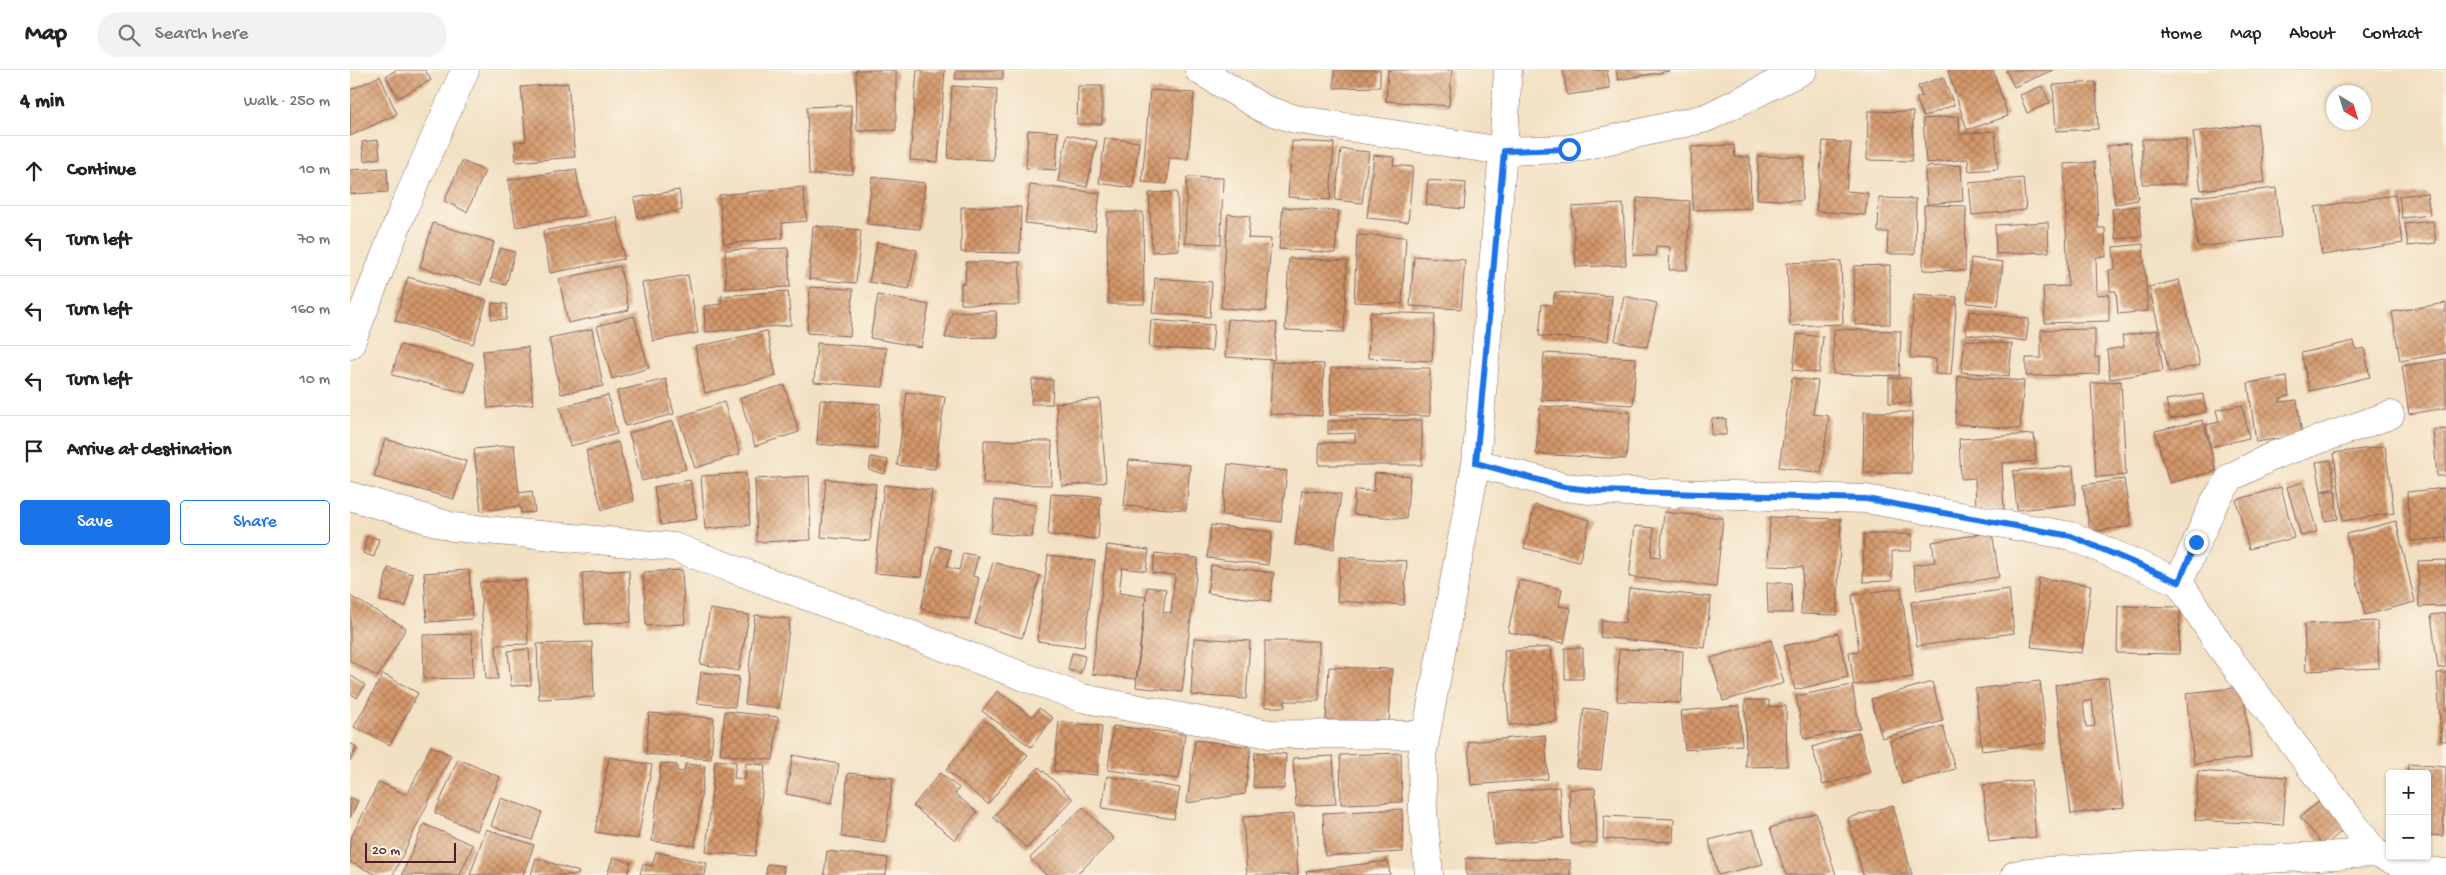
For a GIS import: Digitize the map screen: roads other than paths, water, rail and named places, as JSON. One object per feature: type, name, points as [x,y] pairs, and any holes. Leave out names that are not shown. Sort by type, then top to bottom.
[{"type":"street","points":[[350,345],[403,210],[465,70]]},
{"type":"street","points":[[1199,70],[1264,109],[1295,119],[1504,151],[1569,149],[1706,118],[1803,70]]},
{"type":"street","points":[[1429,875],[1423,811],[1422,756],[1476,463],[1504,151],[1508,70]]},
{"type":"street","points":[[2179,582],[2214,503],[2230,478],[2275,455],[2390,415]]},
{"type":"street","points":[[1476,463],[1564,487],[1599,491],[1866,499],[2071,536],[2179,582],[2220,646],[2375,853]]},
{"type":"street","points":[[350,496],[453,527],[674,547],[1082,698],[1270,734],[1425,736]]},
{"type":"street","points":[[2016,875],[2039,872],[2375,853],[2416,872],[2446,873]]}]
